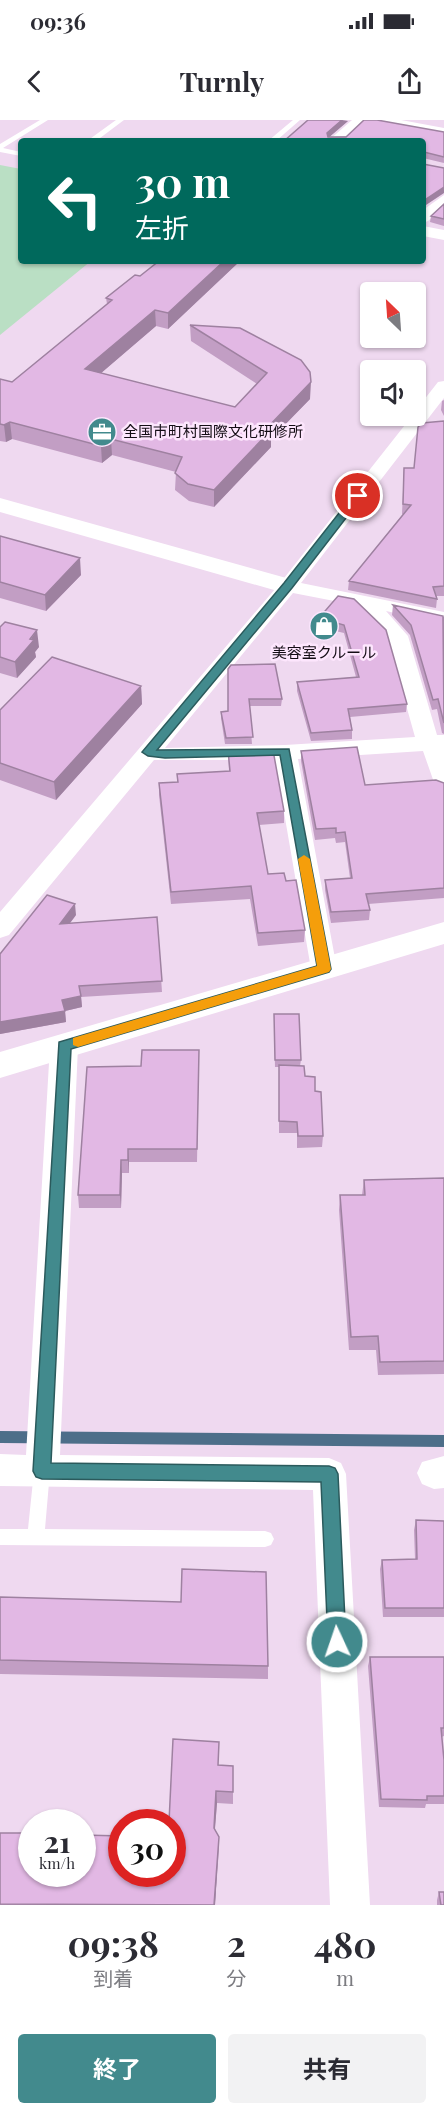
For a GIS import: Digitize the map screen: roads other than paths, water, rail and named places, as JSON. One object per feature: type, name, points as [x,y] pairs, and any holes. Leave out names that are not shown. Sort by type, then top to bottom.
[{"type":"street","points":[[339,138],[360,120]]},
{"type":"street","points":[[378,120],[444,132]]},
{"type":"street","points":[[426,232],[444,235]]},
{"type":"street","points":[[0,928],[288,586],[443,389]]},
{"type":"street","points":[[0,505],[288,586],[363,602],[408,608],[444,618]]},
{"type":"street","points":[[363,602],[386,622],[397,636],[435,743],[444,783]]},
{"type":"street","points":[[148,752],[165,755],[285,752],[435,743]]},
{"type":"street","points":[[285,752],[324,969]]},
{"type":"street","points":[[0,1065],[444,933]]},
{"type":"street","points":[[42,1466],[64,1046]]},
{"type":"street","points":[[0,1470],[42,1466],[329,1474],[350,1905]]},
{"type":"lane","points":[[0,148],[45,120]]},
{"type":"lane","points":[[95,138],[121,120]]},
{"type":"lane","points":[[276,138],[297,120]]},
{"type":"lane","points":[[0,148],[18,153]]},
{"type":"lane","points":[[36,1538],[42,1466]]},
{"type":"lane","points":[[0,1537],[265,1539]]},
{"type":"waterway","points":[[0,1437],[444,1441]]},
{"type":"place","name":"全国市町村国際文化研修所","points":[[102,432]]},
{"type":"place","name":"美容室クルール","points":[[324,626]]}]
